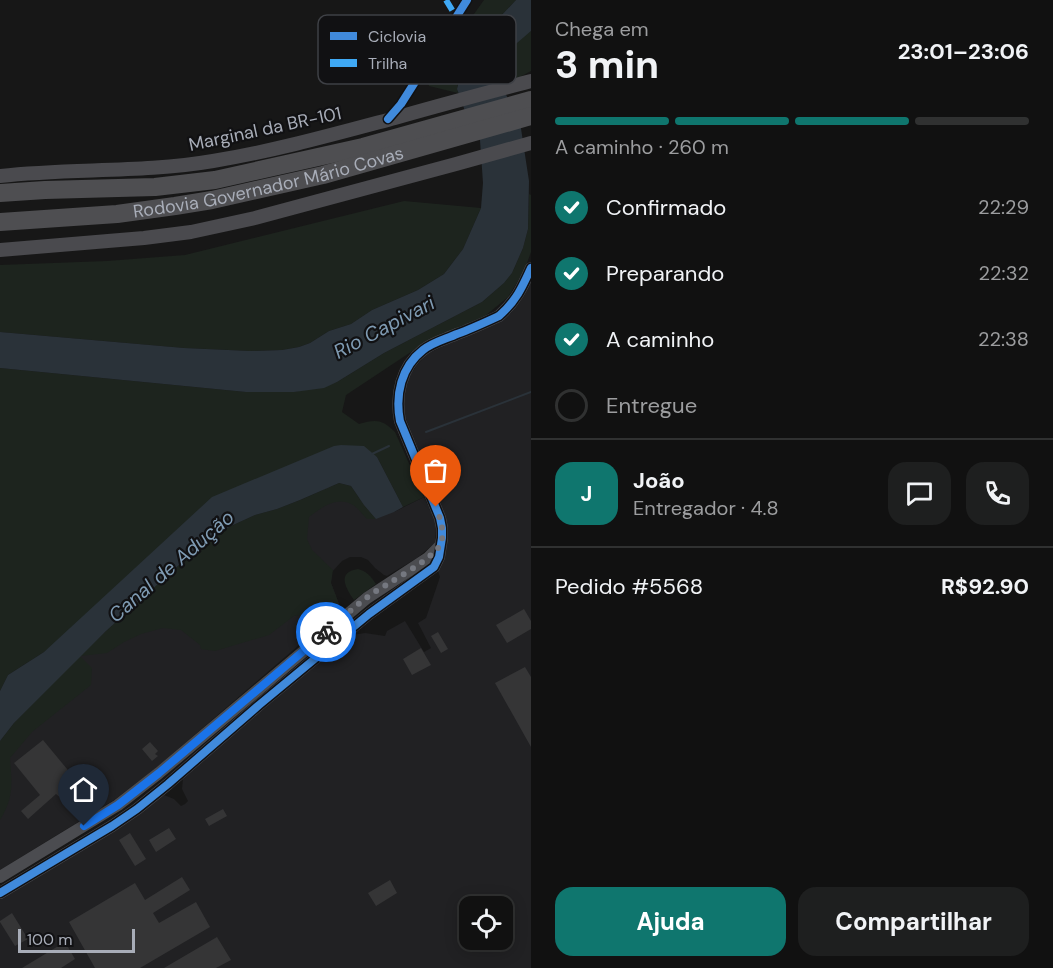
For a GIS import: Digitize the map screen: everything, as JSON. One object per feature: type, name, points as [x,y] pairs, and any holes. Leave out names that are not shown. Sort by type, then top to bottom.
[{"type":"highway","name":"Rodovia Governador Mário Covas","points":[[0,222],[117,214],[212,200],[322,175],[468,126],[527,109]]},
{"type":"highway","name":"Rodovia Governador Mário Covas","points":[[0,193],[155,187],[215,180],[468,126]]},
{"type":"main road","name":"Marginal da BR-101","points":[[0,176],[213,162],[370,125],[531,81]]},
{"type":"main road","points":[[0,250],[191,232],[255,218],[531,142]]},
{"type":"street","points":[[458,15],[467,0]]},
{"type":"street","points":[[388,119],[414,84]]},
{"type":"street","points":[[0,877],[118,805],[434,567],[442,538],[442,528],[400,421],[398,398],[400,386],[412,361],[423,350],[441,340],[500,316],[514,302],[531,268]]},
{"type":"street","points":[[0,892],[124,818],[168,784],[336,623],[385,585],[428,558],[440,546]]},
{"type":"street","points":[[385,585],[393,596]]},
{"type":"street","points":[[336,623],[342,621],[347,625],[345,634]]},
{"type":"street","points":[[159,773],[168,784]]},
{"type":"street","points":[[72,834],[79,846]]},
{"type":"shaded area","points":[[484,0],[516,0],[502,15],[473,15]]},
{"type":"shaded area","points":[[531,31],[531,71],[516,79],[516,44]]},
{"type":"shaded area","points":[[428,84],[458,84],[458,93]]},
{"type":"shaded area","points":[[529,194],[531,195],[531,252],[524,271],[508,297],[485,316],[423,344],[346,395],[342,412],[359,424],[378,421],[395,432],[424,497],[403,507],[377,457],[341,445],[8,675],[0,691],[0,368],[246,392],[294,392],[337,382],[384,353],[482,302],[504,283],[512,273],[523,248],[528,229]]},
{"type":"shaded area","points":[[404,201],[481,208],[463,249],[444,274],[418,290],[372,310],[351,324],[329,331],[299,347],[250,351],[184,348],[0,332],[0,265],[185,255]]},
{"type":"shaded area","points":[[531,282],[531,968],[0,968],[0,899],[164,795],[174,799],[181,806],[185,804],[188,801],[182,789],[183,779],[262,709],[352,635],[365,633],[385,636],[387,631],[405,621],[424,652],[431,648],[418,623],[426,618],[440,577],[438,571],[445,517],[406,419],[403,409],[405,388],[410,375],[427,354],[511,313]]},
{"type":"shaded area","points":[[339,483],[351,486],[376,519],[367,519],[353,505],[341,501],[330,504],[309,517],[307,539],[312,550],[333,570],[331,583],[339,604],[334,617],[320,627],[307,615],[294,616],[269,635],[215,651],[201,649],[200,645],[181,630],[163,628],[141,634],[107,653],[80,656],[200,546],[231,526]]},
{"type":"shaded area","points":[[329,486],[394,512],[424,497],[435,520],[435,543],[417,558],[387,576],[361,557],[350,557],[342,561],[332,572],[331,583],[339,604],[334,617],[155,769],[114,800],[0,870],[0,741],[80,656]]},
{"type":"shaded area","points":[[358,569],[368,574],[376,584],[354,600],[346,586],[345,577],[351,571]]},
{"type":"shaded area","points":[[80,656],[92,668],[91,685],[32,732],[10,758],[11,790],[8,804],[0,820],[0,741],[14,723]]},
{"type":"water","points":[[516,0],[531,0],[531,31],[516,44],[516,15],[502,15]]},
{"type":"water","name":"Rio Capivari","points":[[458,84],[501,84],[520,122],[529,181],[528,229],[523,248],[512,273],[482,302],[384,353],[324,388],[294,392],[246,392],[0,368],[0,332],[184,348],[282,350],[310,343],[329,331],[351,324],[372,310],[418,290],[444,274],[463,249],[481,208],[483,183],[480,140],[457,89]]},
{"type":"water","name":"Canal de Adução","points":[[341,445],[364,446],[377,457],[403,507],[376,519],[351,486],[339,483],[231,526],[200,546],[106,631],[14,723],[0,741],[0,691],[8,675],[44,652],[212,497]]},
{"type":"building","points":[[524,609],[531,621],[531,629],[507,643],[496,625]]},
{"type":"building","points":[[438,632],[448,649],[441,653],[431,636]]},
{"type":"building","points":[[421,648],[431,665],[412,675],[403,659]]},
{"type":"building","points":[[525,667],[531,677],[531,747],[495,683]]},
{"type":"building","points":[[43,740],[96,804],[81,815],[68,800],[56,794],[28,819],[21,811],[40,795],[14,763]]},
{"type":"building","points":[[150,742],[158,751],[155,754],[158,756],[152,761],[142,749]]},
{"type":"building","points":[[223,809],[227,816],[209,826],[205,819]]},
{"type":"building","points":[[169,828],[176,839],[156,852],[149,840]]},
{"type":"building","points":[[130,833],[146,859],[135,866],[119,840]]},
{"type":"building","points":[[182,877],[190,890],[153,913],[159,923],[196,902],[210,927],[140,968],[95,968],[69,922],[135,883],[145,900]]},
{"type":"building","points":[[390,880],[397,893],[376,906],[368,893]]},
{"type":"building","points":[[12,913],[28,939],[15,946],[0,922]]},
{"type":"building","points":[[217,937],[231,960],[216,968],[164,968]]},
{"type":"building","points":[[65,942],[75,959],[61,968],[22,968]]},
{"type":"waterway","points":[[426,432],[531,392]]},
{"type":"waterway","points":[[372,454],[389,446]]},
{"type":"marked path","points":[[446,0],[455,15]]},
{"type":"cycle path","points":[[457,15],[467,0]]},
{"type":"cycle path","points":[[388,119],[414,84]]},
{"type":"cycle path","points":[[0,893],[137,809],[369,614],[434,567],[439,557],[442,528],[400,421],[398,401],[401,382],[409,365],[427,347],[499,316],[518,294],[531,268]]},
{"type":"way so far","points":[[326,632],[367,598],[428,558],[440,546],[442,528],[436,507]]},
{"type":"route","points":[[84,826],[118,805],[159,773],[326,632]]}]
